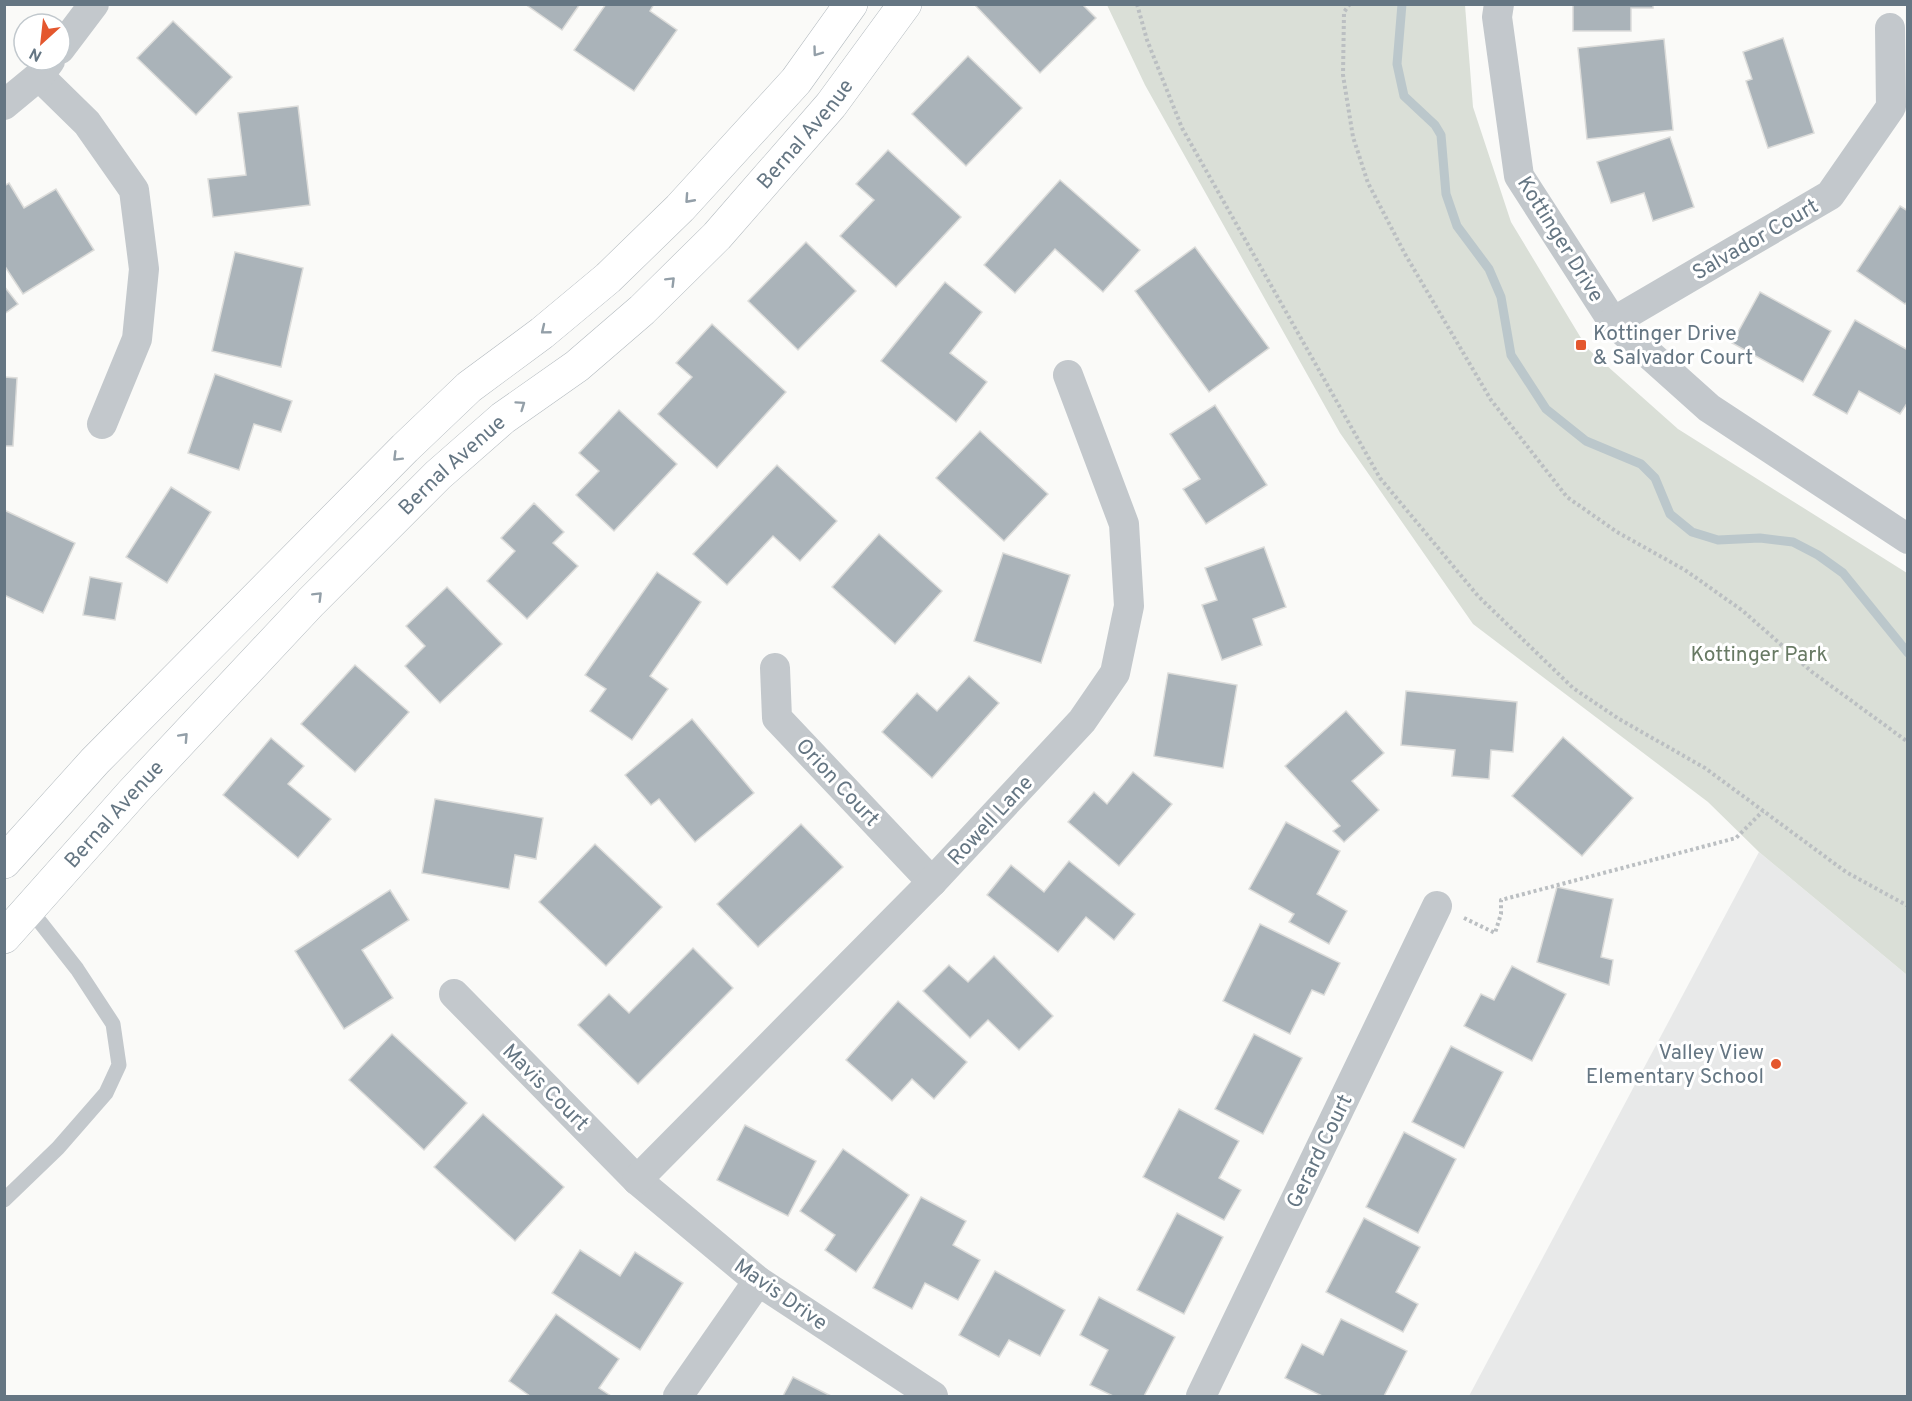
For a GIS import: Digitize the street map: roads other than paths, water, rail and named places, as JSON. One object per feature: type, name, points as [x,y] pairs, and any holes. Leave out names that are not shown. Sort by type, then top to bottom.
[{"type":"main road","name":"Bernal Avenue","points":[[4,862],[95,761],[405,448],[469,387],[542,333],[608,278],[680,208],[796,81],[851,4]]},
{"type":"main road","name":"Bernal Avenue","points":[[4,937],[133,792],[311,602],[438,475],[503,418],[577,366],[634,317],[717,236],[831,105],[905,4]]},
{"type":"street","points":[[72,33],[94,4]]},
{"type":"street","name":"Kottinger Drive","points":[[1499,4],[1497,17],[1519,176],[1613,322],[1709,408],[1908,539]]},
{"type":"street","name":"Salvador Court","points":[[1613,322],[1830,195],[1891,107],[1890,28]]},
{"type":"street","points":[[4,105],[41,72]]},
{"type":"street","points":[[48,72],[134,190],[144,269],[137,339],[102,423]]},
{"type":"street","name":"Rowell Lane","points":[[638,1180],[932,882],[1082,721],[1115,673],[1128,606],[1124,524],[1068,375]]},
{"type":"street","name":"Orion Court","points":[[775,668],[777,718],[932,882]]},
{"type":"street","name":"Gerard Court","points":[[1201,1396],[1437,906]]},
{"type":"street","name":"Mavis Court","points":[[454,994],[638,1180]]},
{"type":"street","name":"Mavis Drive","points":[[638,1180],[758,1281],[933,1396]]},
{"type":"street","points":[[678,1396],[758,1281]]},
{"type":"lane","points":[[4,1200],[58,1148],[106,1094],[118,1065],[113,1024],[77,969],[29,908]]},
{"type":"waterway","points":[[1402,4],[1397,64],[1404,96],[1435,125],[1441,135],[1446,194],[1457,226],[1489,269],[1501,297],[1511,355],[1546,409],[1586,441],[1641,464],[1655,478],[1670,514],[1692,532],[1718,540],[1760,538],[1793,542],[1818,555],[1843,573],[1908,653]]},
{"type":"place","name":"Kottinger Drive & Salvador Court","points":[[1581,345]]},
{"type":"place","name":"Valley View Elementary School","points":[[1776,1064]]},
{"type":"park label","name":"Kottinger Park","points":[[1759,654]]}]
